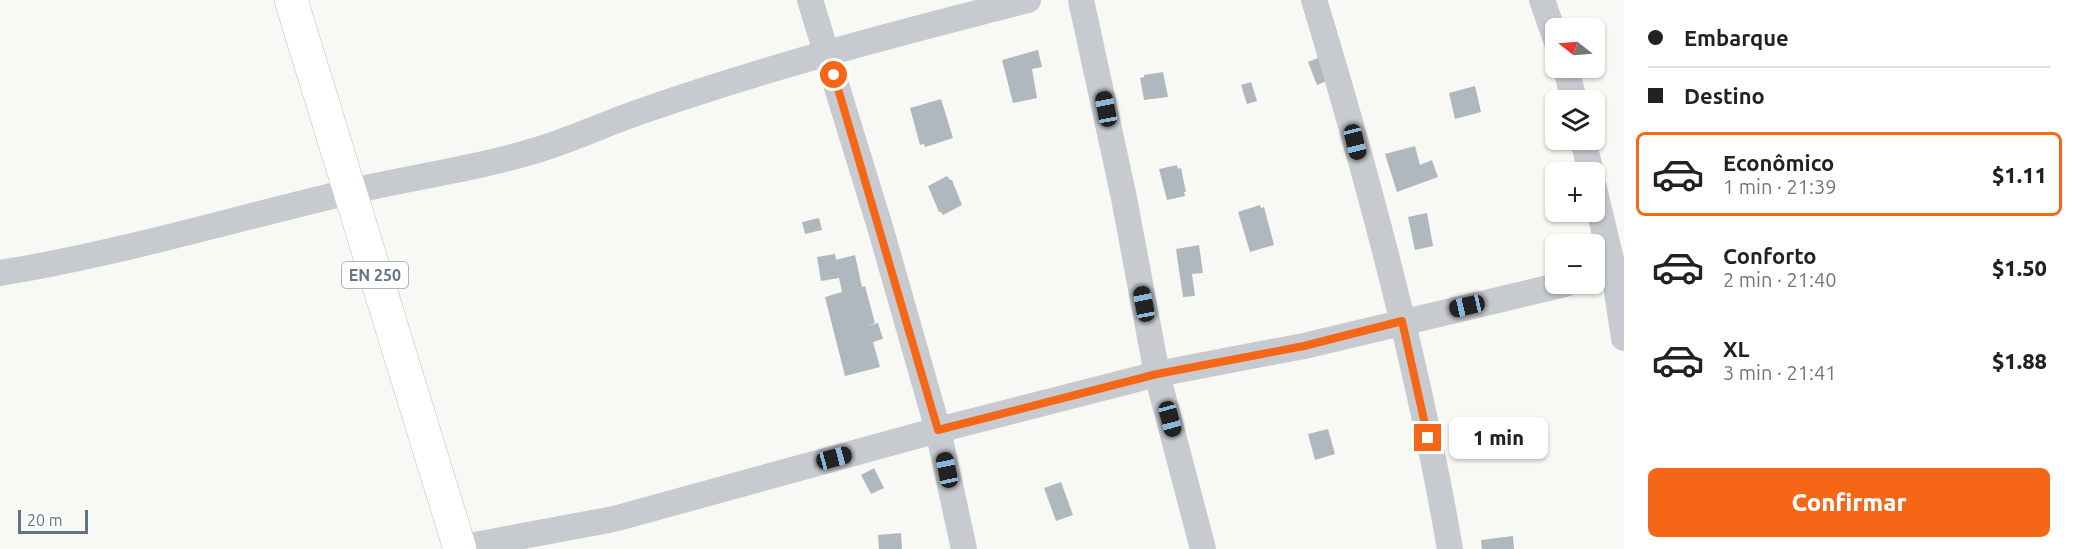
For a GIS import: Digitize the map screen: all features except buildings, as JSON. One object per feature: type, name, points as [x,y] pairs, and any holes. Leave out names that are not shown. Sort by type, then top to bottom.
[{"type":"main road","name":"EN 250","points":[[291,0],[460,548]]},
{"type":"street","points":[[810,0],[828,54],[938,430],[964,549]]},
{"type":"street","points":[[0,273],[181,235],[349,192],[487,164],[536,150],[640,111],[828,54],[1028,0]]},
{"type":"street","points":[[1081,0],[1124,198],[1157,374],[1203,549]]},
{"type":"street","points":[[1314,0],[1352,131],[1402,321],[1450,549]]},
{"type":"street","points":[[1542,0],[1548,18]]},
{"type":"street","points":[[1605,277],[1624,338]]},
{"type":"street","points":[[460,548],[614,519],[938,430],[1157,374],[1304,346],[1545,289]]},
{"type":"route","points":[[834,75],[938,430],[1157,374],[1304,346],[1402,321],[1428,438]]}]
